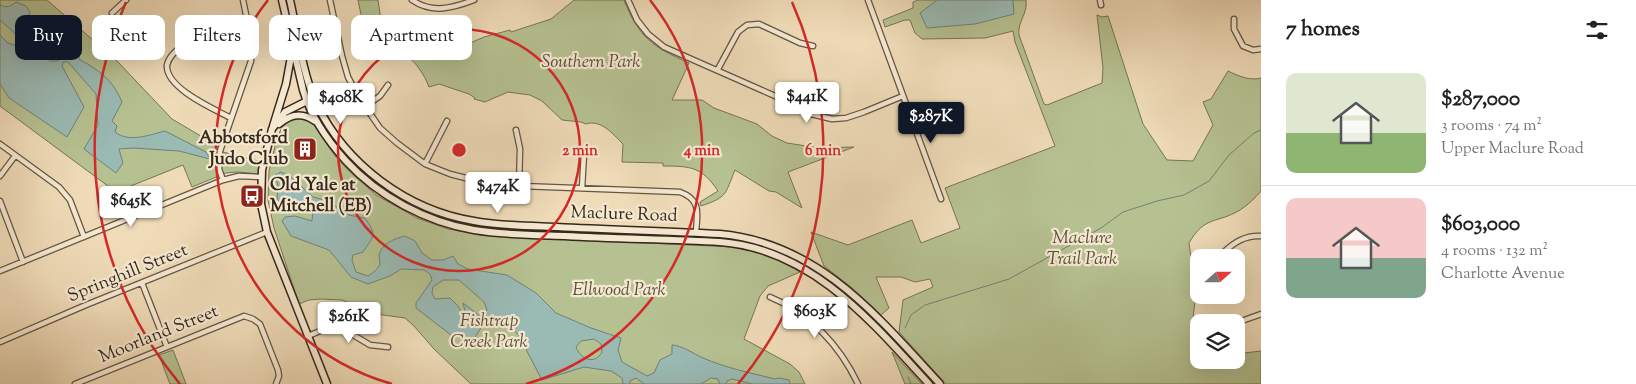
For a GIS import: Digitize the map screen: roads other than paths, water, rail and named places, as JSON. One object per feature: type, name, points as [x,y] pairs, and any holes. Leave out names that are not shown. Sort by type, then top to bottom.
[{"type":"main road","name":"Maclure Road","points":[[282,0],[286,15]]},
{"type":"main road","name":"Maclure Road","points":[[290,0],[308,80],[314,97],[334,134],[357,160],[397,192],[423,206],[447,215],[496,224],[737,235],[775,245],[813,265],[848,290],[870,309],[940,384]]},
{"type":"main road","points":[[291,60],[286,84],[268,143],[261,177],[261,204],[267,232],[327,384]]},
{"type":"main road","name":"Maclure Road","points":[[296,60],[306,101],[317,123],[332,144],[366,180],[399,202],[439,220],[473,230],[497,233],[737,244],[764,250],[789,260],[824,282],[864,315],[929,384]]},
{"type":"main road","points":[[272,129],[285,112],[314,97]]},
{"type":"main road","points":[[272,129],[287,117],[298,114],[308,117],[317,123]]},
{"type":"main road","points":[[658,239],[667,236],[690,236],[696,232]]},
{"type":"street","points":[[112,13],[126,0]]},
{"type":"street","points":[[223,180],[219,169],[219,158],[224,136],[247,77],[251,61],[251,39],[243,0]]},
{"type":"street","points":[[330,0],[348,77],[364,107],[380,128],[425,164],[450,174],[493,185],[680,192],[689,195],[694,200],[697,209],[696,232]]},
{"type":"street","points":[[412,0],[421,6],[440,9],[457,7],[474,0]]},
{"type":"street","points":[[628,0],[637,20],[648,34],[664,46],[775,96],[803,112],[832,119],[846,118],[903,96]]},
{"type":"street","points":[[868,0],[941,199]]},
{"type":"street","points":[[1234,19],[1234,29],[1243,46],[1253,50],[1261,49]]},
{"type":"street","points":[[718,70],[738,32],[747,25],[758,24],[800,43],[813,46]]},
{"type":"street","points":[[175,52],[167,66],[172,80],[196,99],[231,118]]},
{"type":"street","points":[[364,107],[380,96],[388,85]]},
{"type":"street","points":[[425,164],[447,121]]},
{"type":"street","points":[[516,130],[520,149],[519,186]]},
{"type":"street","points":[[0,144],[59,187],[70,200],[84,237]]},
{"type":"street","points":[[582,188],[584,154]]},
{"type":"street","points":[[0,176],[15,156]]},
{"type":"street","points":[[0,271],[223,180],[239,176],[261,177]]},
{"type":"street","points":[[0,201],[23,262]]},
{"type":"street","name":"Springhill Street","points":[[0,342],[267,232]]},
{"type":"street","points":[[1227,249],[1232,244],[1252,236],[1261,236]]},
{"type":"street","points":[[142,283],[167,347]]},
{"type":"street","points":[[770,298],[782,302],[828,337],[846,361],[858,384]]},
{"type":"street","points":[[1245,320],[1261,314]]},
{"type":"street","name":"Moorland Street","points":[[75,384],[244,316],[260,324],[278,370],[279,376],[276,384]]},
{"type":"street","points":[[308,336],[334,328],[345,330],[370,345],[388,347]]},
{"type":"water","points":[[937,0],[1013,0],[1014,14],[975,24],[927,28],[920,13]]},
{"type":"water","points":[[16,2],[26,6],[30,12],[29,15],[15,15],[15,33],[0,20],[0,5],[10,6]]},
{"type":"water","points":[[0,35],[8,43],[15,45],[15,60],[81,60],[110,81],[122,102],[112,121],[117,126],[115,132],[133,138],[165,131],[206,152],[210,159],[179,151],[119,149],[123,163],[116,173],[84,149],[98,125],[96,94],[68,62],[63,62],[62,66],[84,107],[67,137],[9,98],[0,84]]},
{"type":"water","points":[[281,172],[291,177],[313,197],[328,201],[349,215],[365,218],[373,235],[363,252],[353,255],[352,260],[356,272],[368,276],[372,274],[380,264],[379,255],[383,247],[393,240],[405,236],[415,241],[422,253],[432,260],[443,260],[453,256],[458,264],[468,269],[507,275],[536,293],[556,313],[621,338],[618,350],[622,362],[647,376],[654,373],[660,360],[672,354],[672,345],[679,346],[712,362],[775,379],[789,380],[790,384],[753,384],[732,379],[727,381],[726,384],[720,384],[718,379],[711,378],[701,384],[644,384],[636,378],[630,381],[630,384],[623,384],[622,378],[611,371],[584,367],[542,380],[518,334],[508,326],[497,324],[482,326],[474,339],[451,335],[416,308],[416,303],[432,280],[430,274],[424,270],[401,269],[390,276],[368,284],[351,277],[329,250],[291,236],[282,221],[285,217],[295,216],[312,221],[313,210],[295,202],[282,203],[277,199],[278,186],[275,175]],"holes":[[[443,280],[459,280],[484,302],[487,310],[480,316],[463,303],[465,311],[462,314],[458,306],[450,298],[435,299],[432,293],[433,287]],[[594,339],[601,344],[602,352],[596,359],[592,360],[581,355],[576,347],[581,341]]]},
{"type":"waterway","points":[[905,328],[911,315],[925,305],[1009,279],[1101,228],[1123,212],[1184,195],[1209,181],[1229,155],[1254,133],[1261,130]]},
{"type":"waterway","points":[[908,377],[911,384]]},
{"type":"place","name":"Abbotsford Judo Club","points":[[305,149]]},
{"type":"place","name":"Old Yale at Mitchell (EB)","points":[[252,196]]},
{"type":"park label","name":"Southern Park","points":[[591,63]]},
{"type":"park label","name":"Maclure Trail Park","points":[[1082,249]]},
{"type":"park label","name":"Ellwood Park","points":[[619,291]]},
{"type":"park label","name":"Fishtrap Creek Park","points":[[489,332]]}]
